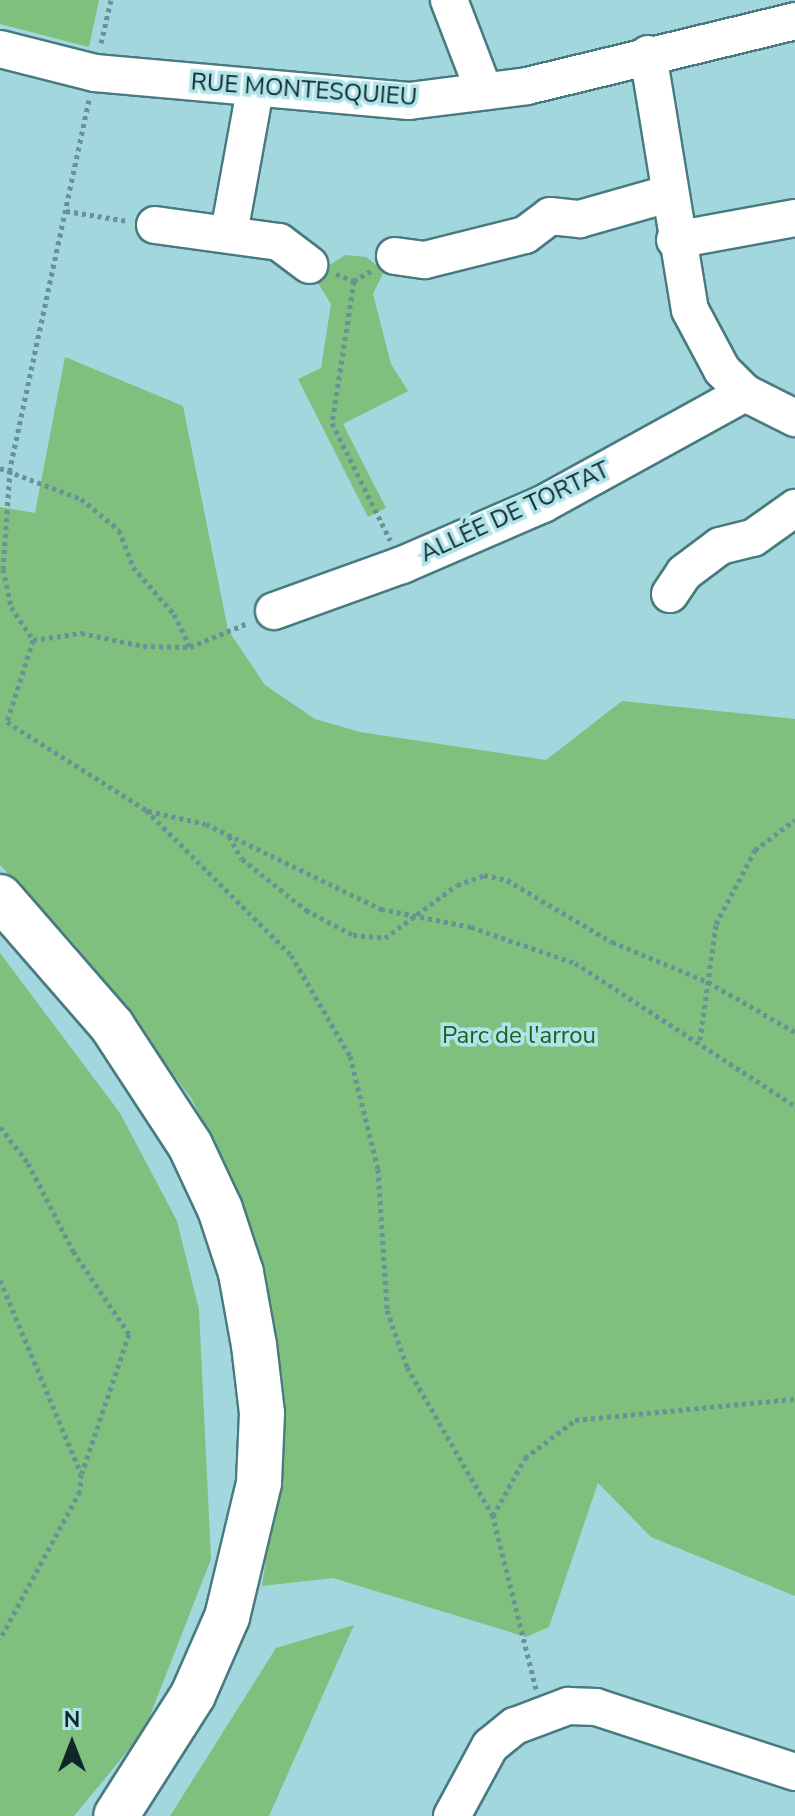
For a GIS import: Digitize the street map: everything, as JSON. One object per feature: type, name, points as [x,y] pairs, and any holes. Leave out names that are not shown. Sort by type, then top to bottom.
[{"type":"main road","points":[[0,897],[112,1026],[190,1145],[224,1222],[254,1345],[262,1413],[259,1483],[227,1617],[193,1695],[116,1816]]},
{"type":"street","points":[[449,0],[484,91]]},
{"type":"street","name":"RUE MONTESQUIEU","points":[[0,49],[95,73],[255,90],[409,101],[484,91],[795,21]]},
{"type":"street","points":[[648,54],[686,296],[705,343],[745,393],[795,418]]},
{"type":"street","points":[[229,233],[255,90]]},
{"type":"street","points":[[395,256],[425,260],[525,235],[550,216],[580,219],[668,194]]},
{"type":"street","points":[[675,240],[795,218]]},
{"type":"street","points":[[155,225],[279,242],[309,265]]},
{"type":"street","name":"ALLÉE DE TORTAT","points":[[274,611],[402,565],[543,504],[745,393]]},
{"type":"street","points":[[670,594],[684,573],[720,546],[753,538],[795,508]]},
{"type":"street","points":[[452,1816],[490,1746],[541,1713],[568,1706],[596,1707],[795,1772]]},
{"type":"path","points":[[33,640],[11,607],[3,569],[10,470],[111,0]]},
{"type":"path","points":[[66,211],[155,225]]},
{"type":"path","points":[[395,256],[354,281],[332,423],[402,565]]},
{"type":"path","points":[[0,468],[81,499],[119,530],[133,567],[174,614],[190,647]]},
{"type":"path","points":[[33,640],[81,633],[143,646],[190,647],[274,611]]},
{"type":"path","points":[[0,726],[7,722],[33,640]]},
{"type":"path","points":[[7,722],[146,810],[291,955],[350,1056],[378,1169],[387,1310],[407,1367],[493,1516],[541,1713]]},
{"type":"path","points":[[146,810],[206,824],[381,909],[471,927],[575,963],[700,1040],[795,1106]]},
{"type":"path","points":[[700,1040],[716,924],[755,850],[795,820]]},
{"type":"path","points":[[229,835],[242,859],[306,910],[353,935],[385,938],[418,917],[457,885],[484,875],[507,880],[612,942],[708,982],[795,1032]]},
{"type":"path","points":[[0,1127],[28,1163],[73,1251],[129,1334],[81,1474],[80,1491],[0,1639]]},
{"type":"path","points":[[0,1280],[81,1474]]},
{"type":"path","points":[[493,1516],[525,1458],[575,1420],[795,1399]]},
{"type":"path","points":[[0,1622],[12,1618]]},
{"type":"green space","points":[[0,0],[99,0],[89,47],[0,24]]},
{"type":"green space","points":[[345,255],[366,257],[384,271],[373,294],[391,364],[408,391],[343,424],[386,508],[368,517],[298,379],[321,368],[331,304],[308,267],[325,268]]},
{"type":"green space","name":"Parc de l'arrou","points":[[65,357],[183,406],[228,630],[265,685],[315,719],[360,732],[546,760],[622,701],[795,719],[795,1596],[651,1537],[598,1483],[549,1627],[526,1637],[333,1578],[262,1586],[282,1449],[282,1388],[270,1301],[252,1233],[224,1162],[191,1098],[76,946],[0,865],[0,507],[35,513]]},
{"type":"green space","points":[[0,953],[120,1113],[177,1221],[199,1310],[211,1559],[144,1731],[74,1816],[0,1816]]},
{"type":"green space","points":[[354,1625],[269,1816],[170,1816],[276,1648]]}]
